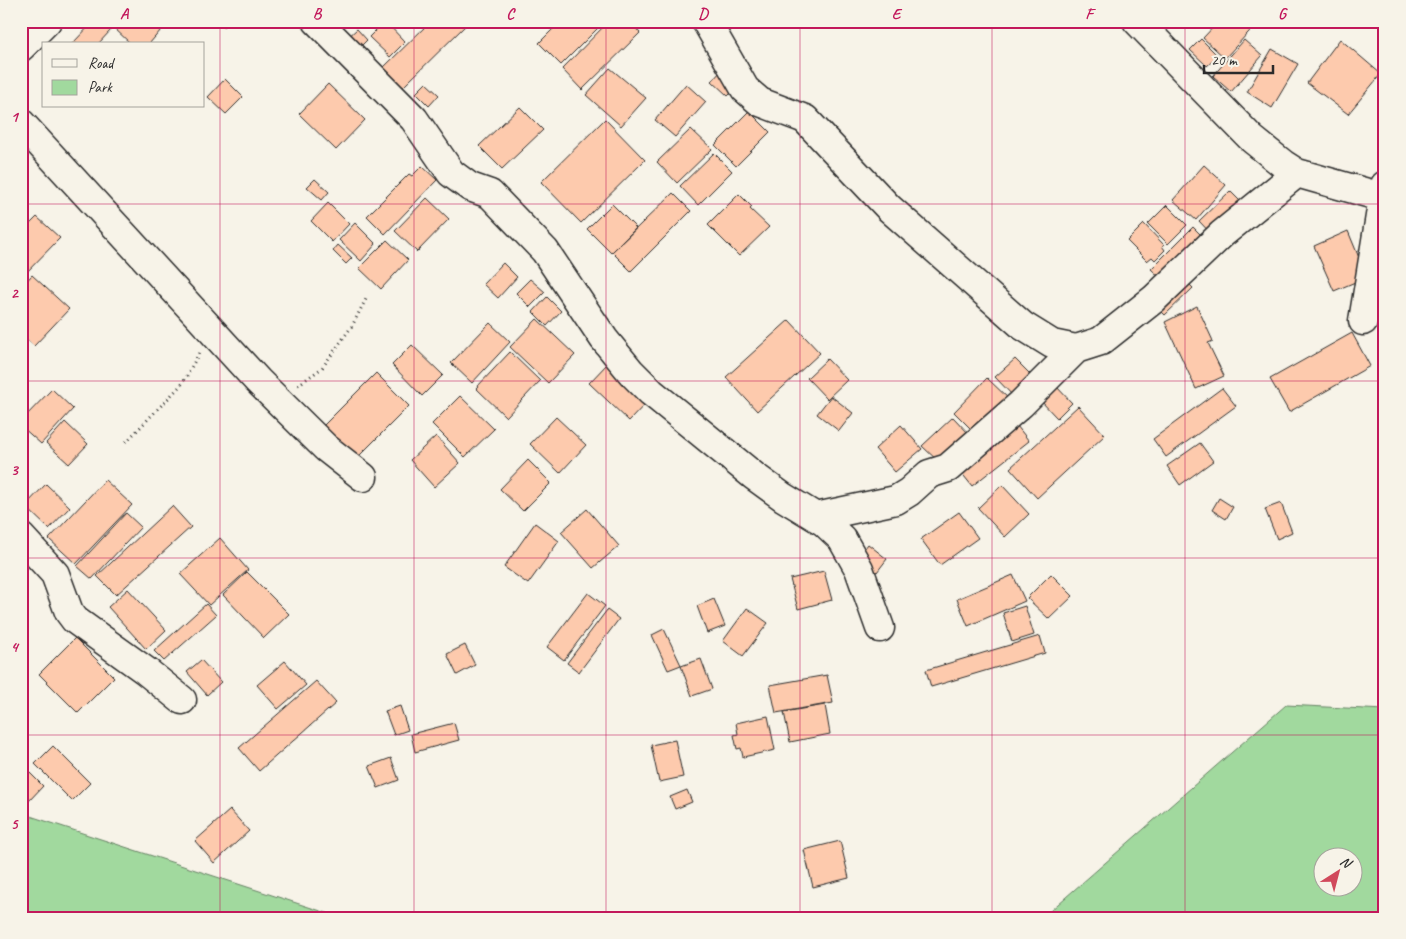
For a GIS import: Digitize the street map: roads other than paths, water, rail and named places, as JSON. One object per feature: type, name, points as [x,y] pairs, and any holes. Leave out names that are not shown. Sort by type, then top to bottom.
[{"type":"street","points":[[22,44],[47,21]]},
{"type":"street","points":[[316,21],[414,119],[452,173],[470,186],[490,194],[545,251],[604,339],[631,372],[651,392],[754,476],[816,517],[842,539],[859,568],[880,628]]},
{"type":"street","points":[[706,21],[745,89],[760,102],[805,119],[889,208],[1011,315],[1052,344],[1076,349]]},
{"type":"street","points":[[1137,21],[1252,139],[1297,173],[1384,193],[1363,321]]},
{"type":"street","points":[[21,123],[211,330],[278,400],[326,448],[363,477]]},
{"type":"street","points":[[816,517],[896,500],[909,492],[929,474],[948,468],[1021,404],[1076,349],[1101,341],[1109,335],[1154,299],[1222,234],[1297,173]]},
{"type":"street","points":[[21,537],[55,574],[69,612],[75,620],[146,671],[182,700]]}]
